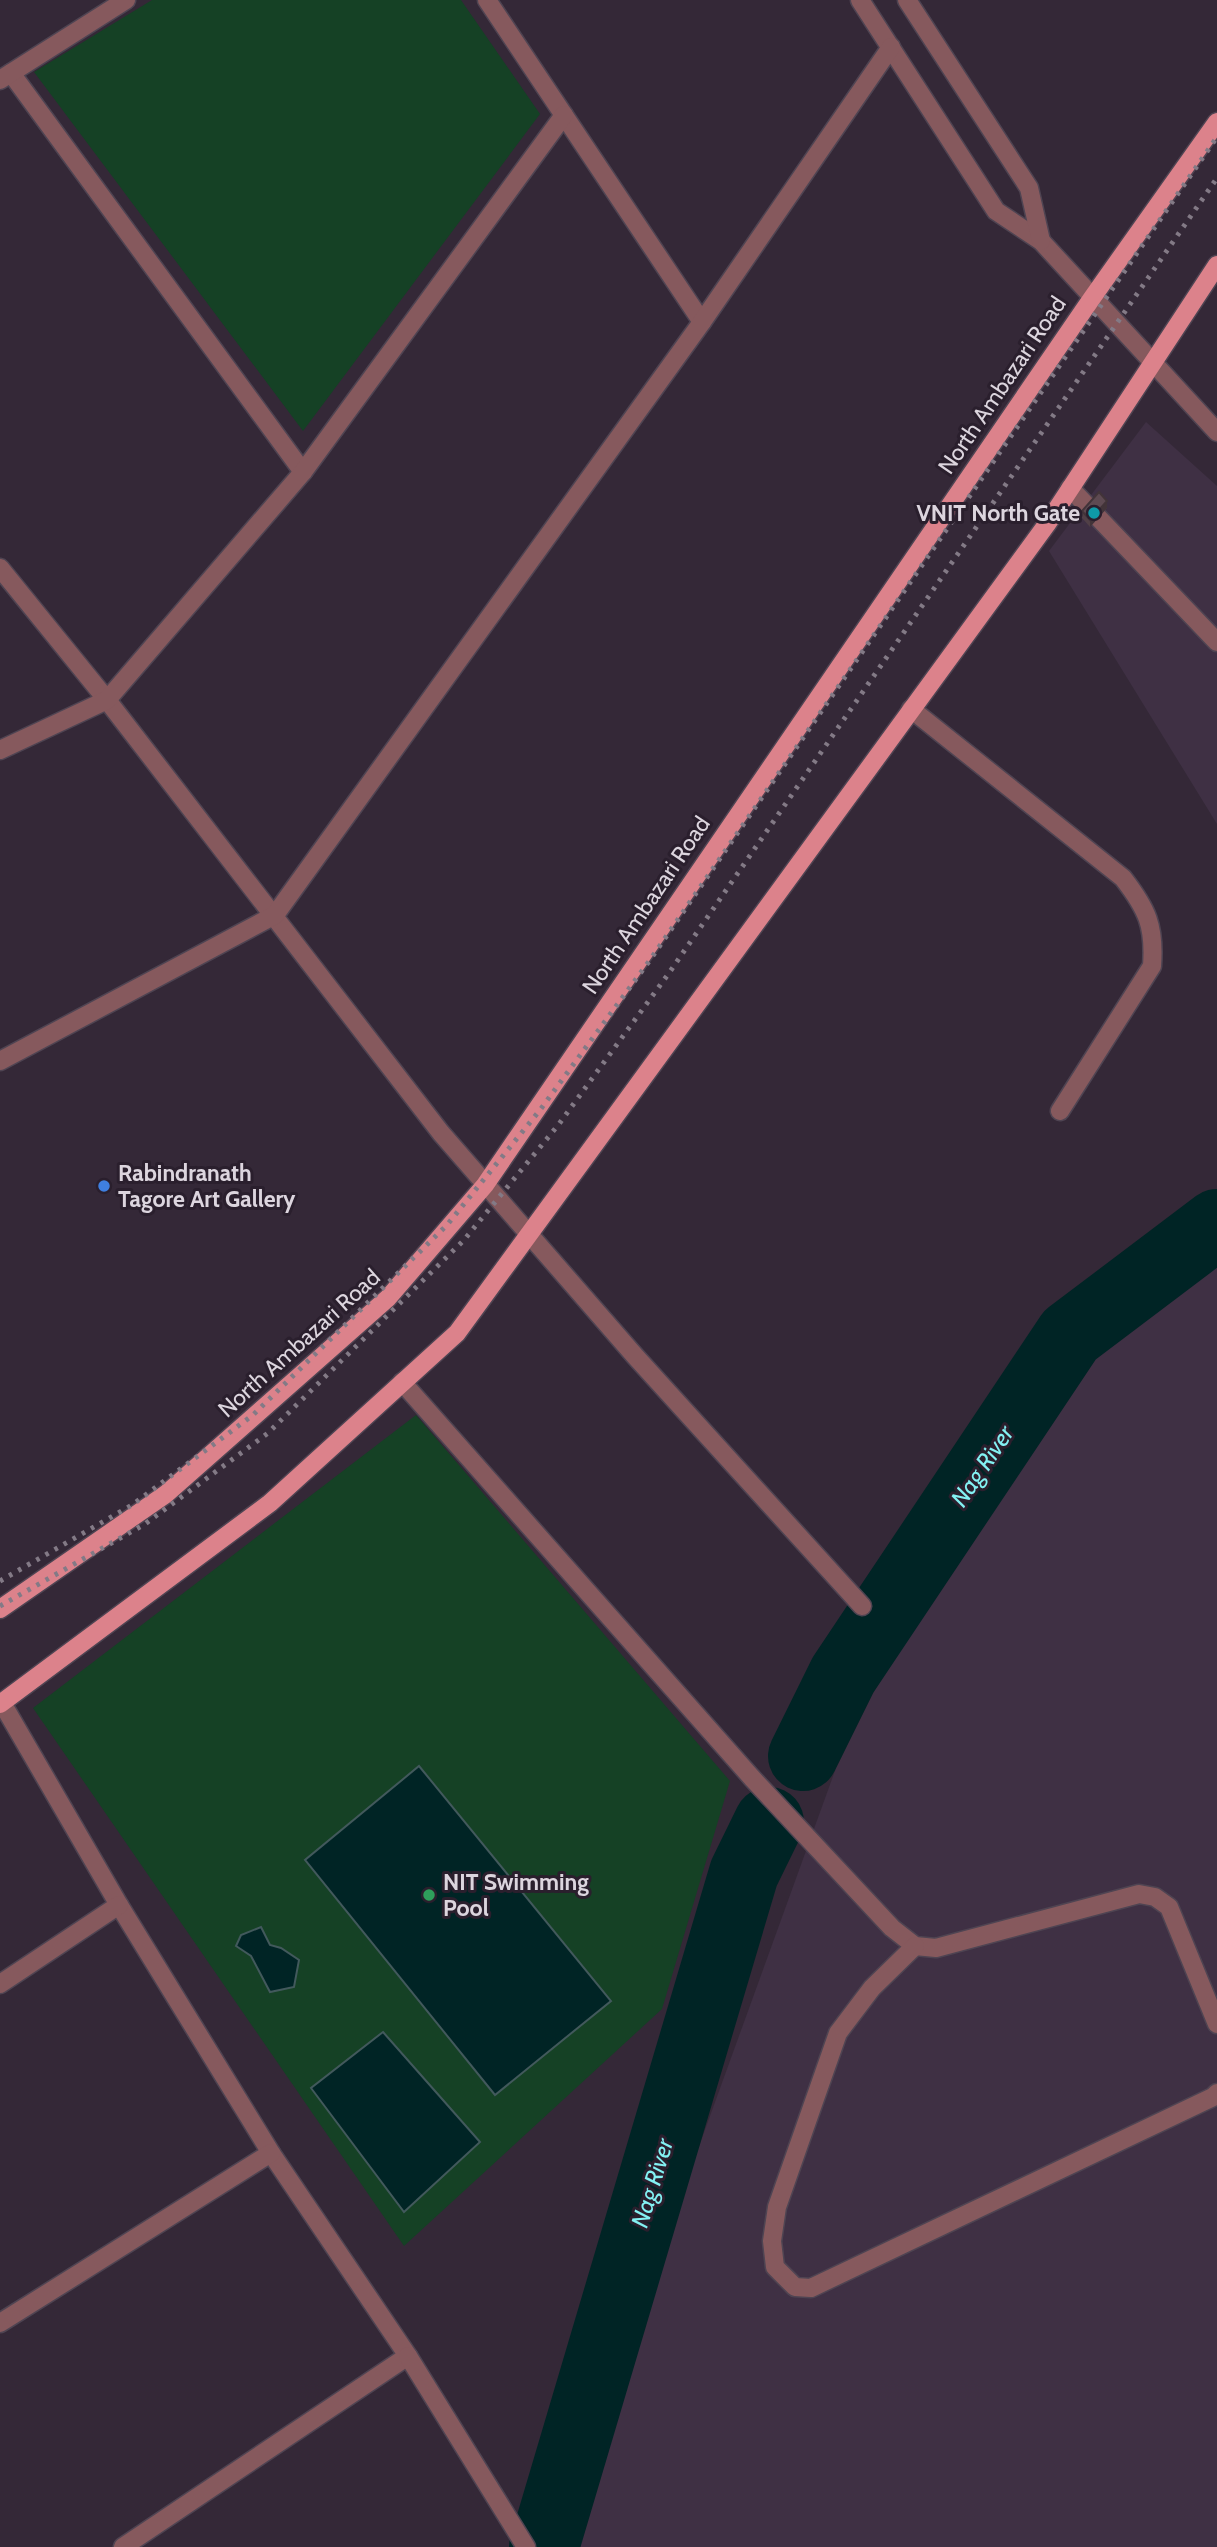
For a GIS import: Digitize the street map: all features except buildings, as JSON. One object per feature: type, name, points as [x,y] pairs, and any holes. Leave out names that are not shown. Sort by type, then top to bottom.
[{"type":"main road","name":"North Ambazari Road","points":[[0,1609],[166,1494],[187,1476],[388,1298],[485,1185],[1092,298],[1217,122]]},
{"type":"main road","points":[[1,1704],[270,1503],[457,1333],[1070,488],[1217,265]]},
{"type":"street","points":[[126,0],[6,77],[303,471]]},
{"type":"street","points":[[487,0],[702,322]]},
{"type":"street","points":[[860,0],[996,211],[1041,241],[1217,432]]},
{"type":"street","points":[[907,0],[1029,188],[1041,241]]},
{"type":"street","points":[[0,1061],[275,915],[702,322],[891,47]]},
{"type":"street","points":[[0,750],[107,700],[303,471],[564,115]]},
{"type":"street","points":[[1070,488],[1217,642]]},
{"type":"street","points":[[0,568],[275,915],[441,1133],[862,1606]]},
{"type":"street","points":[[911,709],[1123,878],[1144,905],[1154,938],[1152,966],[1060,1111]]},
{"type":"street","points":[[402,1382],[752,1778],[892,1928],[915,1946],[936,1948],[1139,1894],[1154,1898],[1169,1907],[1217,2024]]},
{"type":"street","points":[[1,1704],[119,1905],[271,2153],[408,2356],[526,2547]]},
{"type":"street","points":[[0,1984],[119,1905]]},
{"type":"street","points":[[915,1946],[872,1987],[838,2033],[777,2207],[772,2241],[775,2267],[795,2287],[811,2288],[1217,2093]]},
{"type":"street","points":[[0,2323],[271,2153]]},
{"type":"street","points":[[123,2547],[408,2356]]},
{"type":"shaded area","points":[[1146,422],[1217,486],[1217,824],[1049,551]]},
{"type":"shaded area","points":[[1217,1190],[1217,2547],[554,2547],[836,1768],[980,1477]]},
{"type":"shaded area","name":"NIT Swimming Pool","points":[[419,1766],[611,2001],[495,2095],[305,1860]]},
{"type":"shaded area","points":[[261,1927],[270,1945],[281,1948],[299,1960],[294,1987],[270,1992],[251,1956],[236,1946],[241,1935]]},
{"type":"shaded area","points":[[383,2032],[480,2142],[404,2212],[311,2088]]},
{"type":"green space","points":[[152,0],[461,0],[540,114],[303,431],[34,72]]},
{"type":"green space","name":"NIT Swimming Pool","points":[[416,1415],[730,1781],[662,2009],[404,2246],[33,1708]]},
{"type":"waterway","name":"Nag River","points":[[803,1756],[843,1675],[1070,1335],[1217,1224]]},
{"type":"waterway","name":"Nag River","points":[[544,2547],[744,1873],[769,1822]]},
{"type":"railway","points":[[0,1581],[132,1505],[253,1415],[447,1225],[540,1110],[650,960],[1217,137]]},
{"type":"railway","points":[[0,1606],[145,1524],[268,1433],[464,1240],[559,1124],[669,973],[1217,178]]},
{"type":"place","name":"VNIT North Gate","points":[[1094,513]]},
{"type":"place","name":"Rabindranath Tagore Art Gallery","points":[[104,1186]]},
{"type":"place","name":"NIT Swimming Pool","points":[[429,1895]]}]
